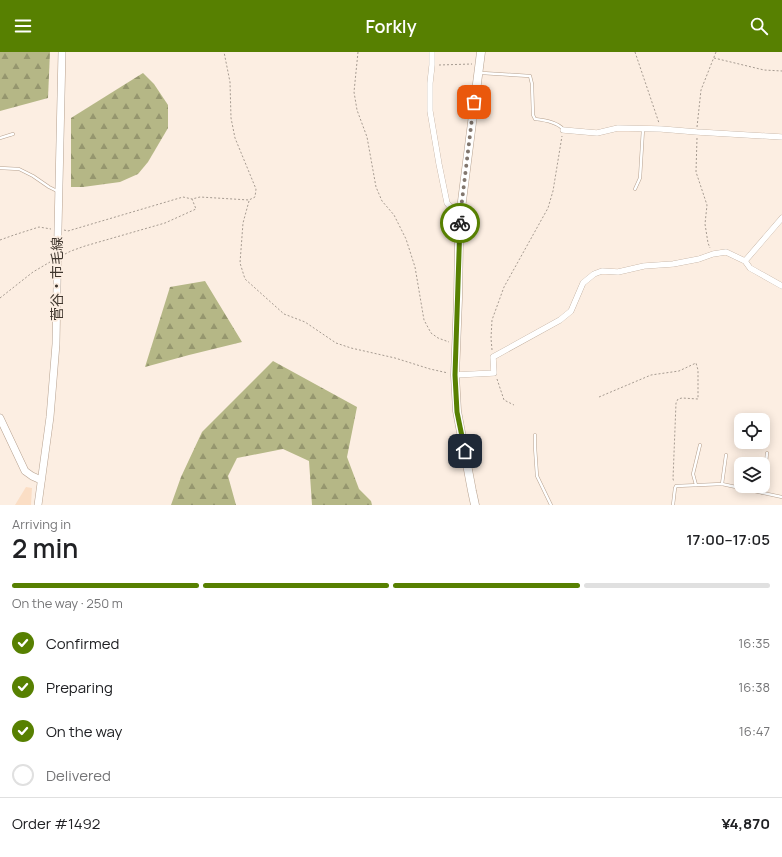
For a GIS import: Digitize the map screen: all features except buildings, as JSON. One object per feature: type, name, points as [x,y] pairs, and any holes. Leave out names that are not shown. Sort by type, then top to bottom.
[{"type":"main road","points":[[475,505],[457,412],[455,375],[461,209],[481,52]]},
{"type":"street","name":"菅谷・市毛線","points":[[38,505],[50,417],[56,344],[62,52]]},
{"type":"street","points":[[432,52],[430,111],[439,164],[447,203],[453,210],[461,209]]},
{"type":"street","points":[[563,130],[597,133],[618,128],[643,128],[782,137]]},
{"type":"street","points":[[745,262],[782,218]]},
{"type":"street","points":[[455,375],[494,373],[493,357],[560,320],[571,311],[583,283],[594,274],[602,271],[618,272],[644,266],[673,264],[726,252],[745,262],[750,268],[782,286]]},
{"type":"street","points":[[0,418],[25,471],[41,480]]},
{"type":"lane","points":[[479,67],[482,73],[530,76],[532,84],[533,115],[535,119],[547,120],[560,126],[563,130]]},
{"type":"lane","points":[[635,189],[640,178],[643,128]]},
{"type":"lane","points":[[0,138],[13,134]]},
{"type":"lane","points":[[0,168],[19,169],[58,191]]},
{"type":"lane","points":[[535,435],[537,476],[551,505]]},
{"type":"lane","points":[[696,485],[693,474],[700,445]]},
{"type":"lane","points":[[767,453],[767,457]]},
{"type":"lane","points":[[722,484],[726,455]]},
{"type":"lane","points":[[673,505],[674,488],[676,486],[722,484],[734,487]]},
{"type":"lane","points":[[763,493],[782,497]]},
{"type":"path","points":[[0,240],[39,227],[68,231],[183,197],[192,199],[200,197],[249,200],[255,197],[256,189],[235,138],[231,118],[230,82],[224,52]]},
{"type":"path","points":[[358,52],[354,92],[357,110],[367,137],[376,187],[382,201],[394,215],[406,239],[415,267],[424,320],[431,333],[438,338],[456,345]]},
{"type":"path","points":[[635,52],[661,129]]},
{"type":"path","points":[[713,254],[708,244],[705,224],[707,205],[696,172],[696,132],[701,90],[716,52]]},
{"type":"path","points":[[714,57],[764,70],[782,71]]},
{"type":"path","points":[[432,65],[479,67]]},
{"type":"path","points":[[493,357],[491,338],[492,320],[504,288],[548,208],[553,192],[563,130]]},
{"type":"path","points":[[0,298],[33,272],[71,250],[165,224],[196,209],[192,199]]},
{"type":"path","points":[[249,200],[243,223],[240,263],[245,279],[284,314],[305,322],[336,343],[350,348],[395,358],[455,375]]},
{"type":"path","points":[[599,397],[651,374],[679,371],[696,363],[698,370],[698,400],[682,398],[678,399],[676,403],[673,479],[676,486]]},
{"type":"path","points":[[494,373],[504,400],[514,405]]},
{"type":"shaded area","points":[[26,487],[32,488],[31,505],[15,505]]},
{"type":"green space","points":[[0,52],[50,52],[48,98],[0,111]]},
{"type":"green space","points":[[143,73],[154,84],[168,105],[168,128],[148,162],[138,174],[120,182],[83,187],[71,187],[71,118]]},
{"type":"green space","points":[[205,281],[242,342],[145,367],[170,287]]},
{"type":"green space","points":[[273,361],[357,407],[347,457],[359,489],[371,501],[372,505],[312,505],[309,461],[283,449],[237,458],[228,476],[236,505],[171,505],[181,477],[202,432]]},
{"type":"way so far","points":[[460,223],[474,102]]},
{"type":"route","points":[[460,223],[455,375],[457,412],[465,451]]}]
